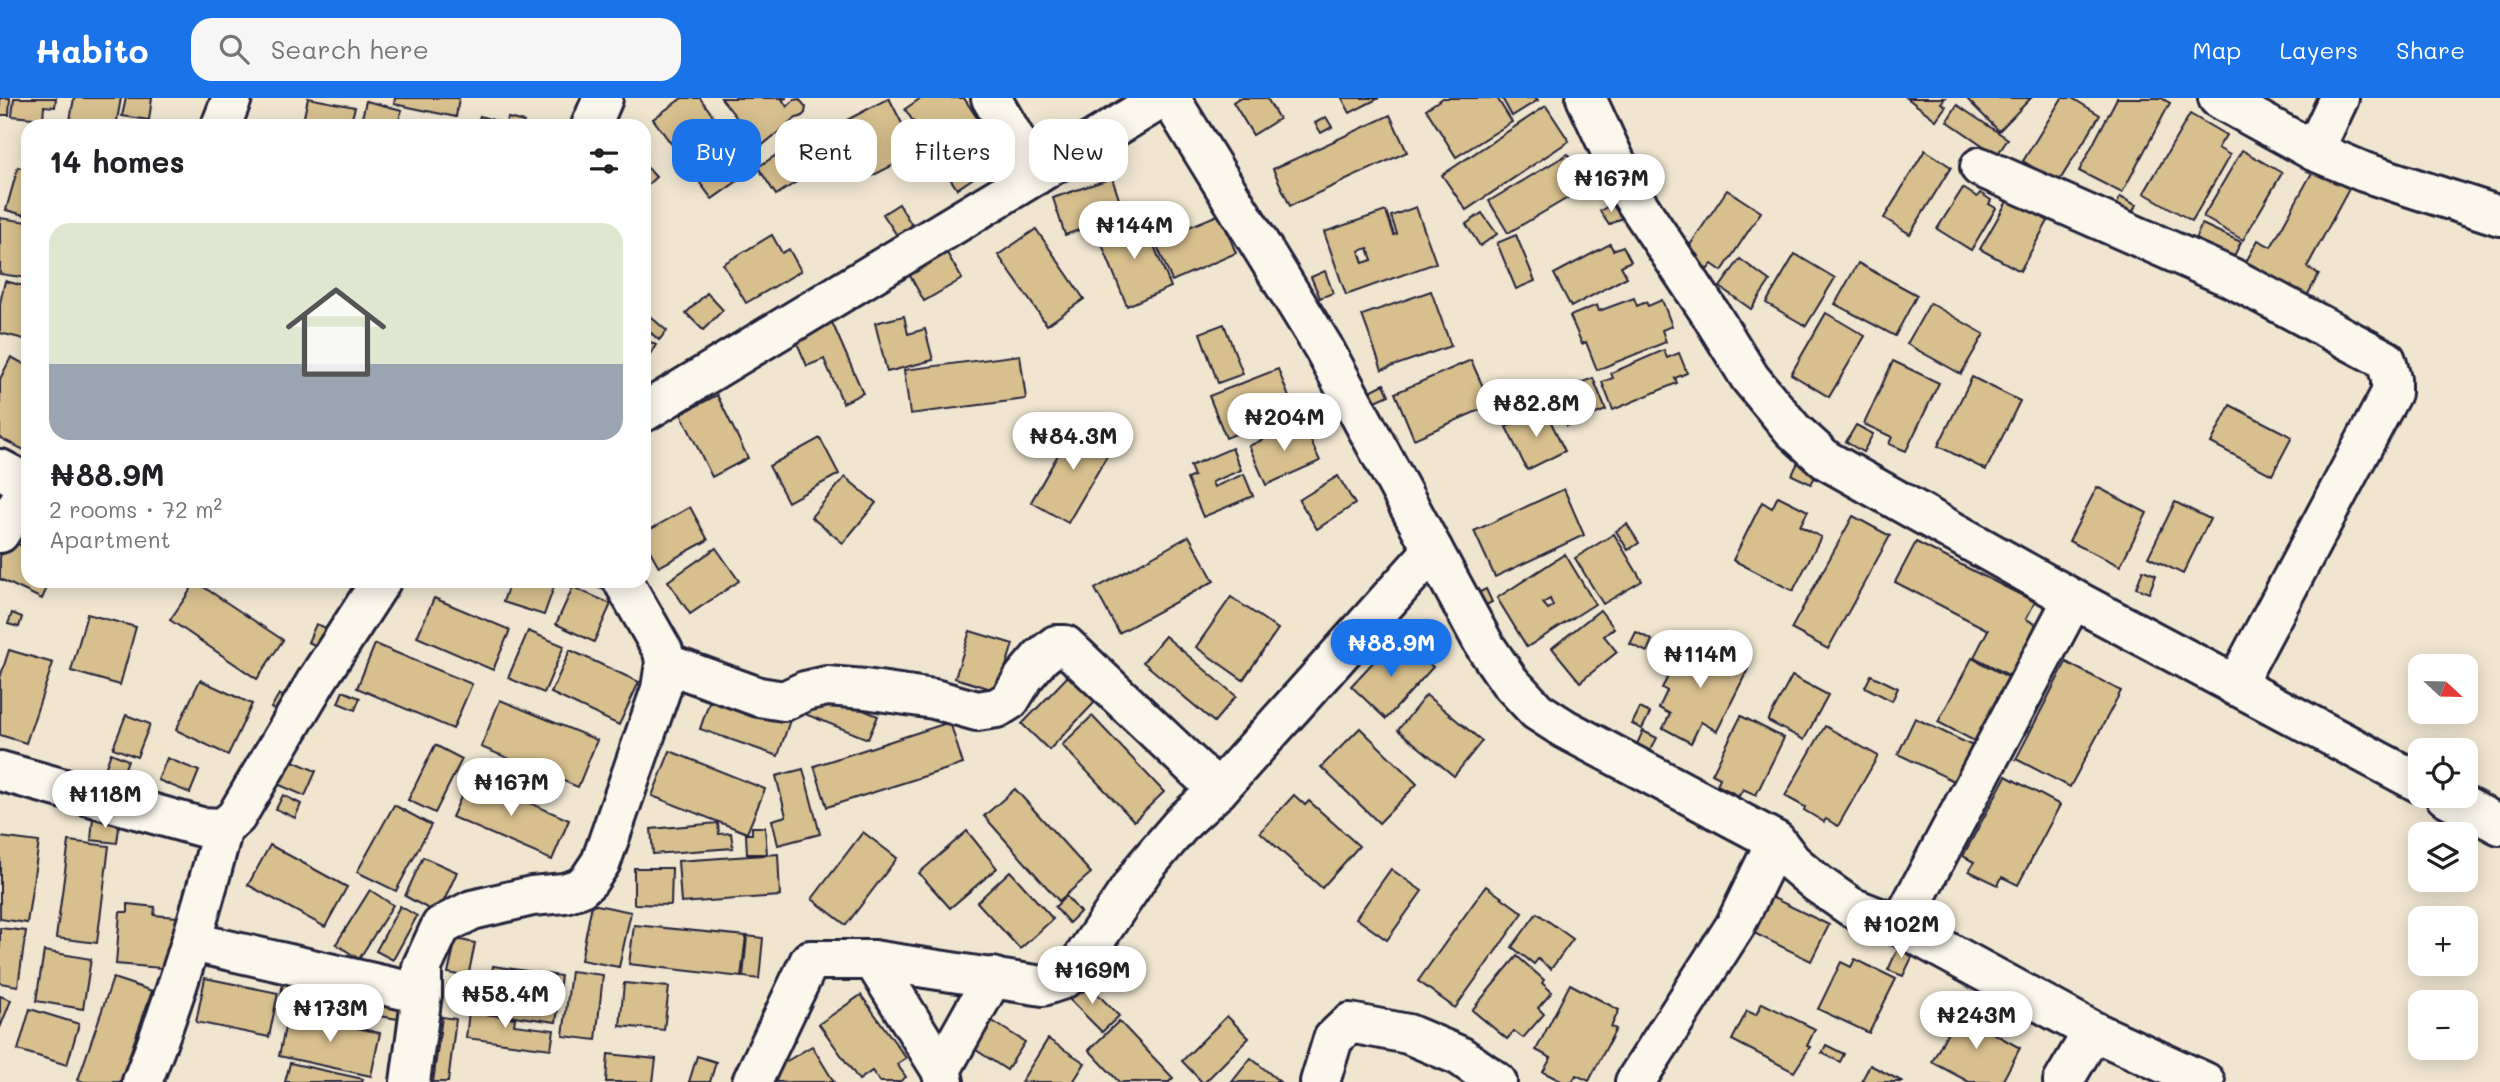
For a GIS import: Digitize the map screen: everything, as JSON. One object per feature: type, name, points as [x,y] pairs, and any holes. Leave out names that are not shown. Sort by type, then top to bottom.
[{"type":"street","points":[[224,119],[232,98]]},
{"type":"street","points":[[594,119],[603,98]]},
{"type":"street","points":[[991,98],[1029,163]]},
{"type":"street","points":[[1128,119],[1163,98]]},
{"type":"street","points":[[1170,98],[1323,347],[1485,646],[1509,681],[1536,710],[1565,729],[1776,841],[1792,862],[1809,877],[1851,907],[1900,926],[2093,1031],[2205,1082]]},
{"type":"street","points":[[1586,98],[1630,193],[1750,378],[1793,430],[1826,460],[2073,598],[2408,777]]},
{"type":"street","points":[[2218,98],[2314,151],[2364,172],[2500,216]]},
{"type":"street","points":[[2314,151],[2339,98]]},
{"type":"street","points":[[1980,167],[2232,278],[2386,360],[2391,393],[2235,686]]},
{"type":"street","points":[[651,408],[1029,179]]},
{"type":"street","points":[[0,469],[21,482]]},
{"type":"street","points":[[0,533],[21,498]]},
{"type":"street","points":[[752,1082],[810,960],[873,960],[993,976],[1044,986],[1073,973],[1144,867],[1184,821],[1218,790],[1433,550]]},
{"type":"street","points":[[142,1082],[192,942],[223,828],[236,817],[317,680],[376,588]]},
{"type":"street","points":[[410,1082],[422,994],[422,967],[441,926],[472,910],[532,895],[564,893],[580,888],[601,862],[661,689],[666,663],[663,651],[627,588]]},
{"type":"street","points":[[1900,926],[2073,598]]},
{"type":"street","points":[[666,663],[759,697],[783,701],[805,691],[827,686],[934,699],[977,711],[997,708],[1010,700],[1041,657],[1056,645],[1065,645],[1218,790]]},
{"type":"street","points":[[0,771],[201,827],[223,828]]},
{"type":"street","points":[[2468,808],[2500,825]]},
{"type":"street","points":[[1635,1082],[1735,926],[1776,841]]},
{"type":"street","points":[[192,942],[422,994]]},
{"type":"street","points":[[873,960],[943,1076]]},
{"type":"street","points":[[943,1076],[993,976]]},
{"type":"street","points":[[1320,1082],[1333,1039],[1350,1023],[1408,1034],[1460,1056],[1497,1082]]},
{"type":"street","points":[[2063,1082],[2093,1031]]},
{"type":"building","points":[[0,98],[10,98],[9,115],[0,115]]},
{"type":"building","points":[[14,98],[56,98],[55,107],[44,106],[43,119],[12,116]]},
{"type":"building","points":[[74,98],[121,98],[117,119],[70,119]]},
{"type":"building","points":[[126,98],[152,98],[149,119],[122,116]]},
{"type":"building","points":[[308,98],[355,107],[352,119],[304,119]]},
{"type":"building","points":[[395,98],[459,98],[456,117],[394,104]]},
{"type":"building","points":[[682,98],[700,98],[715,119],[672,119],[672,145],[653,119]]},
{"type":"building","points":[[721,98],[787,98],[782,99],[787,107],[799,99],[806,107],[801,117],[775,119],[775,135],[761,146],[761,119],[738,119]]},
{"type":"building","points":[[889,98],[900,119],[891,119],[891,166],[877,173],[877,119],[849,119]]},
{"type":"building","points":[[921,98],[964,98],[978,119],[912,119],[905,109]]},
{"type":"building","points":[[1239,98],[1267,98],[1279,119],[1253,135],[1233,102]]},
{"type":"building","points":[[1342,98],[1379,98],[1350,113]]},
{"type":"building","points":[[1443,98],[1497,98],[1512,122],[1456,157],[1426,109]]},
{"type":"building","points":[[1502,98],[1536,98],[1538,100],[1512,116]]},
{"type":"building","points":[[1907,98],[1945,98],[1941,103],[1946,106],[1936,120]]},
{"type":"building","points":[[2031,98],[1999,131],[1968,100]]},
{"type":"building","points":[[2062,98],[2072,98],[2100,115],[2058,183],[2023,161]]},
{"type":"building","points":[[2117,98],[2161,98],[2170,103],[2122,193],[2079,171]]},
{"type":"building","points":[[366,101],[402,110],[399,119],[362,119]]},
{"type":"building","points":[[1957,105],[2008,139],[1997,155],[1947,121]]},
{"type":"building","points":[[1546,106],[1569,141],[1466,210],[1442,175]]},
{"type":"building","points":[[2190,114],[2226,135],[2218,148],[2230,155],[2192,221],[2144,193]]},
{"type":"building","points":[[1390,115],[1407,152],[1290,206],[1273,169]]},
{"type":"building","points":[[1326,117],[1332,127],[1321,133],[1315,123]]},
{"type":"building","points":[[1925,150],[1951,167],[1910,234],[1884,218]]},
{"type":"building","points":[[2242,150],[2282,173],[2243,240],[2203,217]]},
{"type":"building","points":[[1568,154],[1588,186],[1508,233],[1489,201]]},
{"type":"building","points":[[775,156],[775,182],[796,182],[776,195],[761,172],[761,165]]},
{"type":"building","points":[[18,167],[21,168],[21,214],[6,210]]},
{"type":"building","points":[[2314,169],[2349,189],[2307,267],[2319,274],[2303,303],[2242,269],[2258,240],[2271,247]]},
{"type":"building","points":[[699,182],[736,182],[712,199]]},
{"type":"building","points":[[952,182],[967,182],[957,189]]},
{"type":"building","points":[[1100,182],[1113,182],[1124,214],[1065,235],[1053,198]]},
{"type":"building","points":[[1963,188],[1977,197],[1980,193],[1991,200],[1989,204],[1996,208],[1971,250],[1937,229]]},
{"type":"building","points":[[1727,190],[1761,212],[1722,271],[1712,264],[1708,269],[1696,261],[1699,256],[1688,248]]},
{"type":"building","points":[[2120,197],[2136,205],[2129,220],[2114,212]]},
{"type":"building","points":[[2009,198],[2048,221],[2020,271],[1980,249]]},
{"type":"building","points":[[1614,203],[1622,218],[1609,225],[1600,211]]},
{"type":"building","points":[[899,204],[913,227],[898,237],[883,214]]},
{"type":"building","points":[[1416,207],[1436,263],[1346,295],[1324,232],[1386,211],[1394,235],[1397,234],[1391,216]],"holes":[[[1368,248],[1372,260],[1363,263],[1359,251]]]},
{"type":"building","points":[[1482,213],[1497,234],[1480,246],[1466,224]]},
{"type":"building","points":[[1220,214],[1236,253],[1172,281],[1155,241]]},
{"type":"building","points":[[1142,217],[1171,287],[1127,306],[1098,235]]},
{"type":"building","points":[[0,218],[21,221],[21,277],[0,274]]},
{"type":"building","points":[[2202,224],[2241,242],[2229,266],[2191,248]]},
{"type":"building","points":[[1036,229],[1084,299],[1047,325],[998,255]]},
{"type":"building","points":[[772,235],[782,253],[789,249],[801,271],[746,303],[723,264]]},
{"type":"building","points":[[1516,235],[1535,281],[1516,289],[1497,243]]},
{"type":"building","points":[[1610,244],[1613,250],[1623,246],[1631,261],[1621,266],[1627,277],[1571,307],[1554,274]]},
{"type":"building","points":[[947,253],[962,279],[924,301],[909,274]]},
{"type":"building","points":[[1795,254],[1835,278],[1806,326],[1766,303]]},
{"type":"building","points":[[1740,259],[1770,281],[1751,309],[1720,287]]},
{"type":"building","points":[[1858,263],[1917,295],[1895,336],[1835,304]]},
{"type":"building","points":[[1325,271],[1333,293],[1320,298],[1311,277]]},
{"type":"building","points":[[5,281],[21,285],[21,338],[0,333],[0,303]]},
{"type":"building","points":[[1431,291],[1451,346],[1382,370],[1362,315]]},
{"type":"building","points":[[707,293],[723,310],[703,330],[686,313]]},
{"type":"building","points":[[1634,298],[1637,306],[1646,302],[1648,306],[1662,300],[1672,326],[1662,330],[1666,342],[1597,370],[1586,342],[1582,344],[1570,316],[1597,305],[1599,311]]},
{"type":"building","points":[[1930,303],[1984,334],[1961,374],[1907,344]]},
{"type":"building","points":[[1826,313],[1865,336],[1829,397],[1791,374]]},
{"type":"building","points":[[904,316],[908,334],[925,329],[933,360],[887,372],[875,323]]},
{"type":"building","points":[[651,317],[667,331],[659,340],[651,333]]},
{"type":"building","points":[[831,320],[863,393],[843,403],[824,359],[807,366],[794,336]]},
{"type":"building","points":[[1224,324],[1243,374],[1218,383],[1200,333]]},
{"type":"building","points":[[1664,350],[1667,358],[1679,353],[1687,373],[1675,378],[1677,383],[1613,410],[1602,382],[1613,378],[1611,373]]},
{"type":"building","points":[[1020,355],[1026,399],[910,414],[904,370]]},
{"type":"building","points":[[11,357],[21,362],[21,448],[0,438],[0,379]]},
{"type":"building","points":[[1471,360],[1491,405],[1414,439],[1395,393]]},
{"type":"building","points":[[1893,361],[1939,383],[1906,451],[1889,444],[1892,437],[1864,424]]},
{"type":"building","points":[[1278,369],[1294,410],[1226,438],[1209,396]]},
{"type":"building","points":[[1972,377],[2020,401],[1986,470],[1938,446]]},
{"type":"building","points":[[1593,378],[1606,410],[1567,426],[1554,393]]},
{"type":"building","points":[[1384,384],[1389,395],[1376,401],[1370,391]]},
{"type":"building","points":[[717,395],[748,458],[712,477],[681,414]]},
{"type":"building","points":[[2230,405],[2292,437],[2272,475],[2211,443]]},
{"type":"building","points":[[1544,408],[1565,451],[1527,470],[1506,427]]},
{"type":"building","points":[[1078,420],[1115,442],[1068,523],[1031,502]]},
{"type":"building","points":[[1302,421],[1320,461],[1266,485],[1249,446]]},
{"type":"building","points":[[1856,425],[1873,434],[1863,452],[1846,442]]},
{"type":"building","points":[[820,438],[839,474],[788,502],[769,466]]},
{"type":"building","points":[[1232,448],[1241,470],[1212,482],[1214,487],[1244,474],[1253,496],[1203,517],[1187,479],[1194,476],[1190,466]]},
{"type":"building","points":[[1799,460],[1819,470],[1811,484],[1792,475]]},
{"type":"building","points":[[1338,476],[1355,504],[1317,529],[1299,500]]},
{"type":"building","points":[[845,477],[876,503],[843,543],[811,517]]},
{"type":"building","points":[[2097,487],[2147,513],[2120,566],[2069,541]]},
{"type":"building","points":[[1564,489],[1584,535],[1495,577],[1474,531]]},
{"type":"building","points":[[1778,496],[1808,511],[1800,526],[1821,537],[1793,591],[1733,560],[1762,502],[1772,508]]},
{"type":"building","points":[[2175,502],[2210,519],[2183,574],[2148,557]]},
{"type":"building","points":[[690,507],[708,540],[659,567],[651,553],[651,529]]},
{"type":"building","points":[[1853,516],[1890,536],[1828,649],[1791,629]]},
{"type":"building","points":[[1627,524],[1639,543],[1628,550],[1616,531]]},
{"type":"building","points":[[1614,534],[1642,581],[1603,604],[1575,558]]},
{"type":"building","points":[[1189,536],[1214,581],[1119,633],[1095,589]]},
{"type":"building","points":[[8,539],[21,546],[21,588],[47,588],[42,599],[0,579],[0,557]]},
{"type":"building","points":[[1916,542],[2035,602],[2026,619],[2041,627],[2014,678],[1974,657],[1988,630],[1895,582]]},
{"type":"building","points":[[716,548],[739,581],[690,614],[668,581]]},
{"type":"building","points":[[1565,554],[1595,604],[1527,647],[1497,598]],"holes":[[[1550,599],[1553,606],[1548,609],[1543,603]]]},
{"type":"building","points":[[2143,570],[2156,575],[2149,593],[2136,588]]},
{"type":"building","points":[[192,588],[205,588],[283,640],[257,679],[170,620]]},
{"type":"building","points":[[508,588],[554,588],[544,615],[503,602]]},
{"type":"building","points":[[573,588],[611,604],[594,642],[556,624]]},
{"type":"building","points":[[599,588],[612,588],[615,594]]},
{"type":"building","points":[[1486,589],[1492,602],[1480,608],[1474,595]]},
{"type":"building","points":[[1231,597],[1278,629],[1243,680],[1196,647]]},
{"type":"building","points":[[434,598],[510,630],[493,670],[417,637]]},
{"type":"building","points":[[1600,610],[1614,628],[1604,636],[1617,652],[1580,682],[1552,648]]},
{"type":"building","points":[[12,613],[22,617],[19,627],[8,624]]},
{"type":"building","points":[[87,614],[136,627],[120,685],[71,671]]},
{"type":"building","points":[[316,624],[329,629],[321,648],[308,642]]},
{"type":"building","points":[[528,631],[564,646],[544,693],[508,678]]},
{"type":"building","points":[[970,631],[1013,644],[998,691],[955,678]]},
{"type":"building","points":[[1636,632],[1652,640],[1647,652],[1630,644]]},
{"type":"building","points":[[1165,636],[1236,696],[1214,722],[1143,662]]},
{"type":"building","points":[[1688,638],[1748,669],[1717,731],[1701,722],[1691,743],[1663,728],[1670,714],[1659,708],[1667,691],[1662,688]]},
{"type":"building","points":[[1391,643],[1407,658],[1415,650],[1433,667],[1386,719],[1351,686]]},
{"type":"building","points":[[375,644],[472,684],[453,729],[357,688]]},
{"type":"building","points":[[9,650],[53,663],[26,743],[0,735],[0,678]]},
{"type":"building","points":[[570,650],[639,682],[619,725],[551,693]]},
{"type":"building","points":[[1972,658],[2014,680],[1980,744],[1938,722]]},
{"type":"building","points":[[2066,662],[2121,691],[2070,787],[2016,759]]},
{"type":"building","points":[[1071,673],[1098,699],[1049,750],[1022,724]]},
{"type":"building","points":[[1871,675],[1898,688],[1892,701],[1865,687]]},
{"type":"building","points":[[1792,676],[1828,695],[1804,740],[1768,721]]},
{"type":"building","points":[[200,680],[252,704],[228,755],[176,730]]},
{"type":"building","points":[[814,690],[878,716],[868,739],[805,714]]},
{"type":"building","points":[[343,691],[360,698],[355,710],[338,703]]},
{"type":"building","points":[[279,694],[288,699],[280,713],[271,708]]},
{"type":"building","points":[[712,694],[790,720],[778,756],[700,729]]},
{"type":"building","points":[[1426,695],[1482,741],[1454,776],[1398,730]]},
{"type":"building","points":[[500,700],[597,740],[578,787],[481,747]]},
{"type":"building","points":[[1640,708],[1650,713],[1642,729],[1632,724]]},
{"type":"building","points":[[126,715],[150,724],[137,757],[113,748]]},
{"type":"building","points":[[1092,716],[1164,792],[1134,821],[1062,745]]},
{"type":"building","points":[[1741,716],[1784,738],[1756,795],[1743,789],[1739,796],[1717,785],[1720,778],[1712,774]]},
{"type":"building","points":[[1915,718],[1981,750],[1964,786],[1898,754]]},
{"type":"building","points":[[950,722],[963,764],[827,807],[814,766]]},
{"type":"building","points":[[1825,726],[1878,756],[1838,826],[1826,819],[1824,822],[1785,796]]},
{"type":"building","points":[[1360,728],[1417,784],[1379,823],[1321,767]]},
{"type":"building","points":[[1643,731],[1657,738],[1648,755],[1635,748]]},
{"type":"building","points":[[435,745],[462,759],[435,813],[408,800]]},
{"type":"building","points":[[670,751],[765,789],[747,833],[652,796]]},
{"type":"building","points":[[111,753],[128,760],[122,776],[105,769]]},
{"type":"building","points":[[167,758],[199,771],[190,793],[158,780]]},
{"type":"building","points":[[286,758],[316,771],[305,796],[275,783]]},
{"type":"building","points":[[803,769],[820,834],[778,845],[772,820],[786,816],[776,776]]},
{"type":"building","points":[[2006,776],[2060,805],[2018,885],[2002,877],[1998,885],[1969,871],[1974,862],[1963,856]]},
{"type":"building","points":[[470,777],[569,820],[552,860],[452,817]]},
{"type":"building","points":[[1015,789],[1091,873],[1059,901],[984,816]]},
{"type":"building","points":[[283,795],[301,804],[295,818],[276,809]]},
{"type":"building","points":[[1294,795],[1305,805],[1309,801],[1359,846],[1322,888],[1260,832]]},
{"type":"building","points":[[394,805],[431,825],[396,891],[357,872]]},
{"type":"building","points":[[93,817],[120,820],[117,843],[91,840]]},
{"type":"building","points":[[718,823],[719,834],[731,833],[733,848],[653,854],[651,829]]},
{"type":"building","points":[[752,827],[765,827],[767,854],[747,854],[746,834],[752,834]]},
{"type":"building","points":[[967,831],[997,868],[950,908],[919,873]]},
{"type":"building","points":[[863,832],[897,858],[846,925],[812,899]]},
{"type":"building","points":[[0,837],[39,842],[27,923],[0,919]]},
{"type":"building","points":[[69,841],[109,846],[97,943],[56,938]]},
{"type":"building","points":[[270,845],[347,887],[325,927],[248,885]]},
{"type":"building","points":[[778,854],[780,896],[681,903],[678,861]]},
{"type":"building","points":[[423,857],[457,872],[438,914],[405,896]]},
{"type":"building","points":[[634,868],[672,868],[671,905],[634,904]]},
{"type":"building","points":[[1391,869],[1422,891],[1387,940],[1356,918]]},
{"type":"building","points":[[1010,871],[1053,919],[1020,949],[977,902]]},
{"type":"building","points":[[1486,886],[1523,913],[1455,1008],[1418,981]]},
{"type":"building","points":[[370,890],[393,905],[359,959],[336,944]]},
{"type":"building","points":[[1066,896],[1080,912],[1069,923],[1055,907]]},
{"type":"building","points":[[1769,896],[1829,925],[1811,961],[1752,932]]},
{"type":"building","points":[[128,904],[155,907],[154,915],[177,917],[172,969],[116,964],[120,912],[128,912]]},
{"type":"building","points":[[592,904],[631,912],[619,967],[581,960]]},
{"type":"building","points":[[400,906],[417,916],[393,960],[376,951]]},
{"type":"building","points":[[1537,913],[1573,939],[1551,969],[1538,959],[1534,964],[1512,947]]},
{"type":"building","points":[[634,925],[746,936],[741,977],[629,964]]},
{"type":"building","points":[[0,928],[26,931],[18,986],[0,983]]},
{"type":"building","points":[[747,936],[763,938],[759,979],[743,977]]},
{"type":"building","points":[[456,939],[475,943],[468,977],[448,973]]},
{"type":"building","points":[[1900,944],[1915,951],[1903,976],[1888,970]]},
{"type":"building","points":[[44,951],[91,959],[83,1009],[36,1001]]},
{"type":"building","points":[[1517,956],[1544,980],[1542,983],[1552,992],[1538,1008],[1544,1014],[1523,1038],[1514,1031],[1507,1039],[1472,1010]]},
{"type":"building","points":[[1855,959],[1896,979],[1869,1033],[1818,1009],[1841,962],[1851,967]]},
{"type":"building","points":[[493,966],[561,976],[559,990],[549,988],[547,1001],[559,1003],[556,1022],[486,1012]]},
{"type":"building","points":[[571,971],[603,975],[596,1040],[563,1036]]},
{"type":"building","points":[[113,978],[152,991],[120,1082],[84,1082],[78,1080]]},
{"type":"building","points":[[205,978],[278,993],[269,1037],[196,1022]]},
{"type":"building","points":[[1083,979],[1119,1016],[1102,1032],[1066,996]]},
{"type":"building","points":[[283,982],[408,1001],[405,1020],[280,1001]]},
{"type":"building","points":[[624,983],[669,987],[664,1030],[620,1026]]},
{"type":"building","points":[[1570,984],[1619,1010],[1611,1027],[1616,1029],[1589,1081],[1576,1075],[1572,1082],[1563,1082],[1543,1072],[1551,1058],[1536,1050]]},
{"type":"building","points":[[861,995],[906,1058],[897,1064],[906,1077],[899,1082],[880,1082],[872,1071],[859,1080],[819,1024]]},
{"type":"building","points":[[0,996],[11,1000],[0,1028]]},
{"type":"building","points":[[470,1002],[485,1004],[483,1014],[515,1018],[514,1025],[554,1030],[551,1049],[466,1038]]},
{"type":"building","points":[[1762,1003],[1815,1029],[1807,1046],[1810,1047],[1794,1072],[1732,1040],[1747,1011],[1756,1015]]},
{"type":"building","points":[[30,1009],[79,1024],[67,1065],[18,1050]]},
{"type":"building","points":[[1976,1012],[1996,1023],[1991,1032],[2020,1048],[2002,1082],[1969,1082],[1932,1062],[1957,1014],[1971,1022]]},
{"type":"building","points":[[288,1013],[380,1033],[371,1076],[279,1056]]},
{"type":"building","points":[[980,1013],[1025,1042],[1007,1070],[962,1041]]},
{"type":"building","points":[[1227,1016],[1249,1038],[1202,1082],[1182,1061]]},
{"type":"building","points":[[442,1017],[456,1019],[448,1082],[433,1082]]},
{"type":"building","points":[[1119,1021],[1173,1078],[1169,1082],[1119,1082],[1089,1050]]},
{"type":"building","points":[[1048,1039],[1085,1063],[1073,1082],[1021,1082]]},
{"type":"building","points":[[1826,1045],[1844,1054],[1840,1062],[1822,1053]]},
{"type":"building","points":[[812,1046],[834,1082],[776,1082],[770,1071]]},
{"type":"building","points":[[608,1054],[656,1059],[653,1082],[606,1082]]},
{"type":"building","points":[[697,1056],[716,1062],[710,1082],[689,1082]]},
{"type":"building","points":[[1251,1058],[1280,1082],[1232,1082]]},
{"type":"building","points":[[290,1063],[363,1079],[362,1082],[285,1082]]},
{"type":"building","points":[[1870,1065],[1903,1082],[1861,1082]]}]
